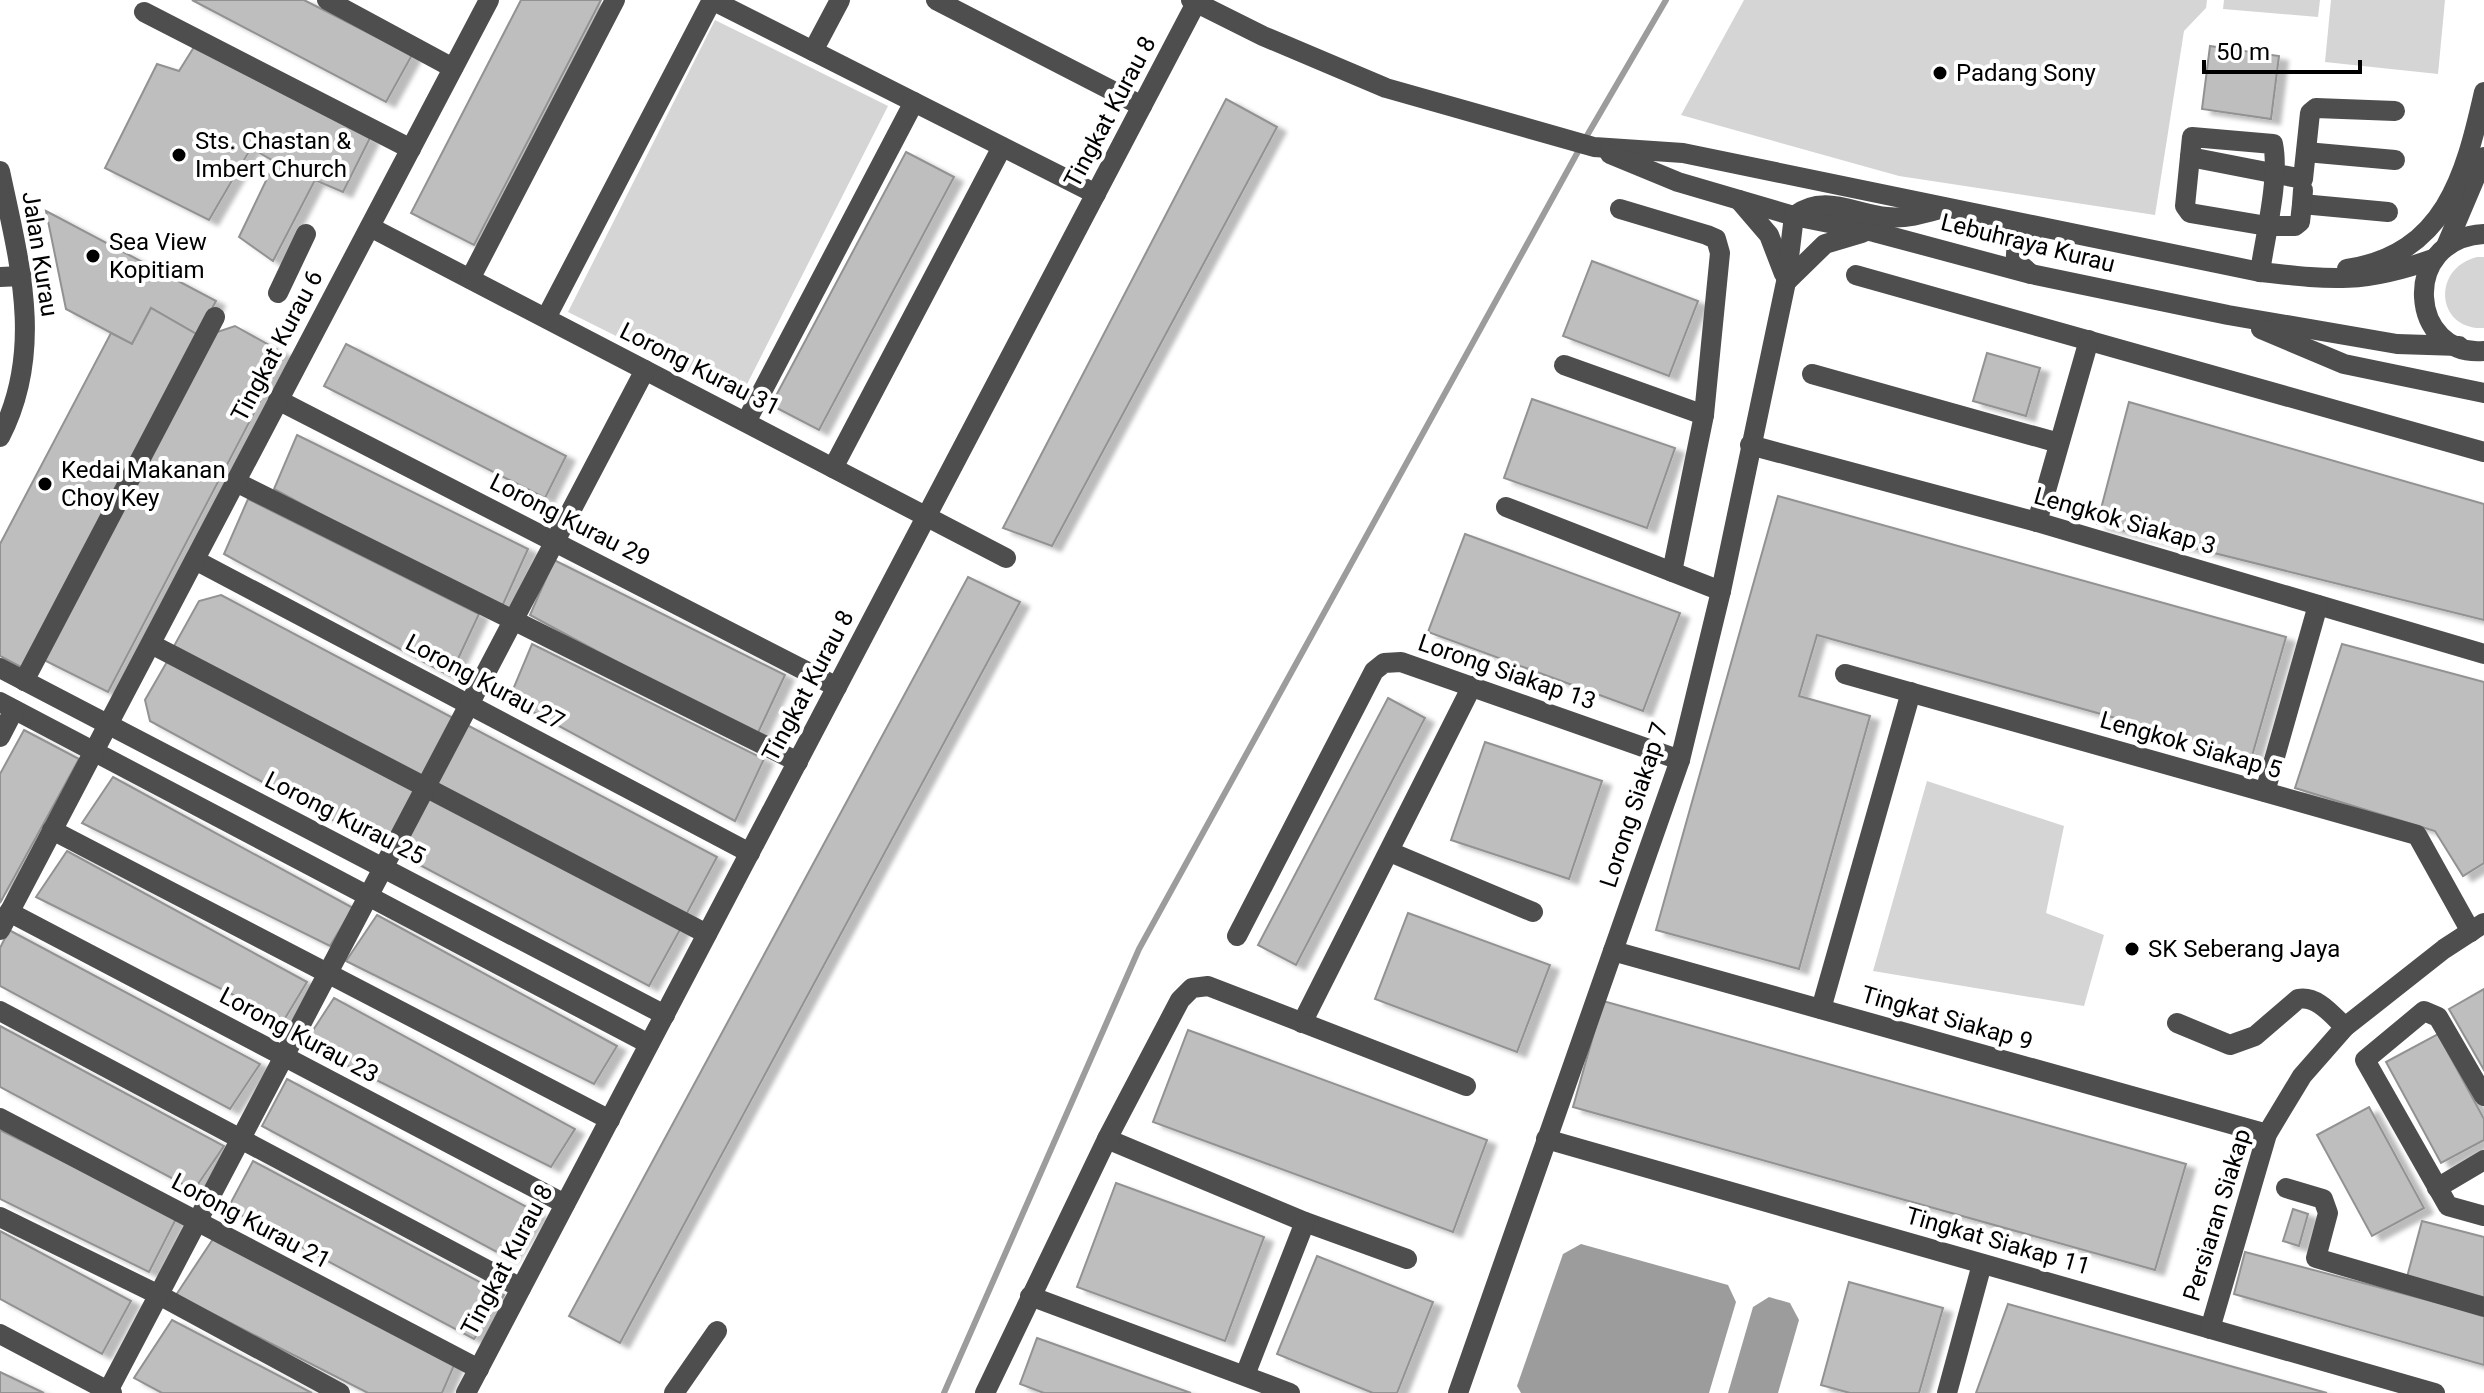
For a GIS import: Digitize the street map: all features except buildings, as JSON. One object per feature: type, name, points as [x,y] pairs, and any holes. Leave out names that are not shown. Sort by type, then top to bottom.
[{"type":"street","points":[[327,0],[453,68]]},
{"type":"street","name":"Tingkat Kurau 6","points":[[5,921],[489,0]]},
{"type":"street","points":[[470,279],[615,0]]},
{"type":"street","points":[[546,318],[712,0],[1096,194]]},
{"type":"street","points":[[813,51],[840,0]]},
{"type":"street","points":[[936,0],[1142,106]]},
{"type":"street","name":"Tingkat Kurau 8","points":[[466,1393],[1096,194],[1194,1]]},
{"type":"street","name":"Lebuhraya Kurau","points":[[1194,1],[1367,82],[1595,147],[1678,182],[1794,216],[1874,232],[2031,274],[2228,315],[2397,344],[2476,350]]},
{"type":"street","points":[[144,12],[411,149]]},
{"type":"street","points":[[2295,276],[2366,266],[2402,251],[2432,226],[2449,203],[2466,167],[2484,92]]},
{"type":"street","points":[[746,422],[914,102]]},
{"type":"street","points":[[2260,272],[2267,226],[2273,144],[2192,137],[2185,206],[2190,213],[2267,226],[2295,226],[2300,222],[2310,113],[2316,108],[2395,111]]},
{"type":"street","points":[[833,468],[1002,147]]},
{"type":"street","name":"Lebuhraya Kurau","points":[[1595,147],[1683,153],[2041,228],[2260,272],[2295,276],[2355,280],[2389,275],[2440,252],[2467,235],[2484,234]]},
{"type":"street","points":[[2306,152],[2395,160]]},
{"type":"street","points":[[2190,157],[2303,179]]},
{"type":"street","points":[[2476,350],[2444,337],[2425,309],[2422,292],[2484,157]]},
{"type":"street","name":"Jalan Kurau","points":[[0,171],[22,276],[26,356],[17,398],[0,437]]},
{"type":"street","points":[[1738,200],[1769,235],[1786,282]]},
{"type":"street","points":[[1794,216],[1819,203],[1887,217],[1917,216],[1944,208]]},
{"type":"street","points":[[2302,204],[2388,212]]},
{"type":"street","points":[[1620,209],[1716,239],[1720,253],[1704,415],[1672,572]]},
{"type":"street","name":"Lorong Siakap 7","points":[[1458,1393],[1680,760],[1721,591],[1786,282],[1794,216]]},
{"type":"street","name":"Lorong Kurau 31","points":[[370,227],[1006,558]]},
{"type":"street","points":[[2031,274],[2016,261],[2017,240],[2024,231],[2041,228]]},
{"type":"street","points":[[1786,282],[1804,260],[1825,244],[1845,236],[1874,232]]},
{"type":"street","points":[[278,293],[306,234]]},
{"type":"street","points":[[1856,275],[2484,452]]},
{"type":"street","points":[[0,277],[22,276]]},
{"type":"street","points":[[2228,315],[2344,364],[2484,393]]},
{"type":"street","points":[[24,681],[215,317]]},
{"type":"street","points":[[2037,522],[2089,340]]},
{"type":"street","points":[[1564,365],[1704,415]]},
{"type":"street","points":[[0,1334],[109,1392],[645,370]]},
{"type":"street","points":[[1812,374],[2059,443]]},
{"type":"street","name":"Lorong Kurau 29","points":[[278,400],[837,687]]},
{"type":"street","name":"Lengkok Siakap 3","points":[[1750,445],[2037,522],[2484,654]]},
{"type":"street","points":[[236,482],[798,762]]},
{"type":"street","points":[[1506,507],[1721,591]]},
{"type":"street","name":"Lorong Kurau 27","points":[[195,560],[471,702],[750,853]]},
{"type":"street","points":[[2265,792],[2318,605]]},
{"type":"street","points":[[151,644],[707,934]]},
{"type":"street","name":"Lorong Siakap 13","points":[[1237,936],[1374,671],[1384,663],[1401,662],[1680,760]]},
{"type":"street","name":"Lorong Kurau 25","points":[[0,668],[665,1015]]},
{"type":"street","name":"Lengkok Siakap 5","points":[[1845,674],[2417,835],[2478,928]]},
{"type":"street","points":[[1302,1023],[1472,686]]},
{"type":"street","points":[[1821,1009],[1911,692]]},
{"type":"street","points":[[0,737],[7,706],[649,1044]]},
{"type":"street","points":[[52,830],[610,1120]]},
{"type":"street","points":[[1390,852],[1533,912]]},
{"type":"street","name":"Lorong Kurau 23","points":[[5,921],[284,1057],[565,1204]]},
{"type":"street","name":"Persiaran Siakap","points":[[2210,1329],[2267,1134],[2302,1076],[2345,1027],[2478,928]]},
{"type":"street","name":"Tingkat Siakap 9","points":[[1613,951],[2267,1134]]},
{"type":"street","points":[[985,1393],[1107,1139],[1180,1000],[1192,988],[1208,986],[1466,1086]]},
{"type":"street","points":[[2177,1023],[2230,1045],[2255,1036],[2298,999],[2305,997],[2313,999],[2345,1027]]},
{"type":"street","points":[[0,1011],[521,1288]]},
{"type":"street","points":[[2484,1096],[2438,1017],[2424,1011],[2365,1060],[2448,1206],[2484,1216]]},
{"type":"street","name":"Lorong Kurau 21","points":[[0,1118],[479,1369]]},
{"type":"street","points":[[1107,1139],[1305,1222],[1407,1259]]},
{"type":"street","name":"Tingkat Siakap 11","points":[[1546,1139],[2435,1393]]},
{"type":"street","points":[[2437,1188],[2484,1160]]},
{"type":"street","points":[[2286,1188],[2323,1199],[2328,1213],[2316,1258],[2484,1307]]},
{"type":"street","points":[[0,1217],[159,1295],[340,1393]]},
{"type":"street","points":[[1245,1375],[1305,1222]]},
{"type":"street","points":[[1947,1393],[1982,1264]]},
{"type":"street","points":[[1030,1296],[1290,1393]]},
{"type":"street","points":[[674,1393],[717,1331]]},
{"type":"shaded area","name":"Padang Sony","points":[[1744,0],[2207,0],[2206,8],[2184,31],[2155,215],[1899,176],[1681,115]]},
{"type":"shaded area","points":[[2224,0],[2320,0],[2318,17],[2223,9]]},
{"type":"shaded area","points":[[2331,0],[2445,0],[2438,74],[2325,62]]},
{"type":"shaded area","points":[[715,20],[888,106],[740,398],[568,312]]},
{"type":"shaded area","points":[[2484,257],[2484,328],[2468,326],[2456,320],[2445,298],[2452,274],[2462,264]]},
{"type":"shaded area","points":[[1927,781],[2064,826],[2046,913],[2104,935],[2084,1006],[1873,971]]},
{"type":"shaded area","points":[[1581,1244],[1728,1285],[1736,1302],[1709,1393],[1521,1393],[1517,1386],[1563,1254]]},
{"type":"shaded area","points":[[1769,1297],[1790,1303],[1799,1320],[1778,1393],[1728,1393],[1753,1307]]},
{"type":"waterway","points":[[1585,139],[1666,0]]},
{"type":"waterway","points":[[944,1393],[1139,949],[1580,148]]},
{"type":"place","name":"Padang Sony","points":[[1940,73]]},
{"type":"place","name":"Sts. Chastan & Imbert Church","points":[[179,155]]},
{"type":"place","name":"Sea View Kopitiam","points":[[93,256]]},
{"type":"place","name":"Kedai Makanan Choy Key","points":[[45,484]]},
{"type":"place","name":"SK Seberang Jaya","points":[[2132,949]]}]
